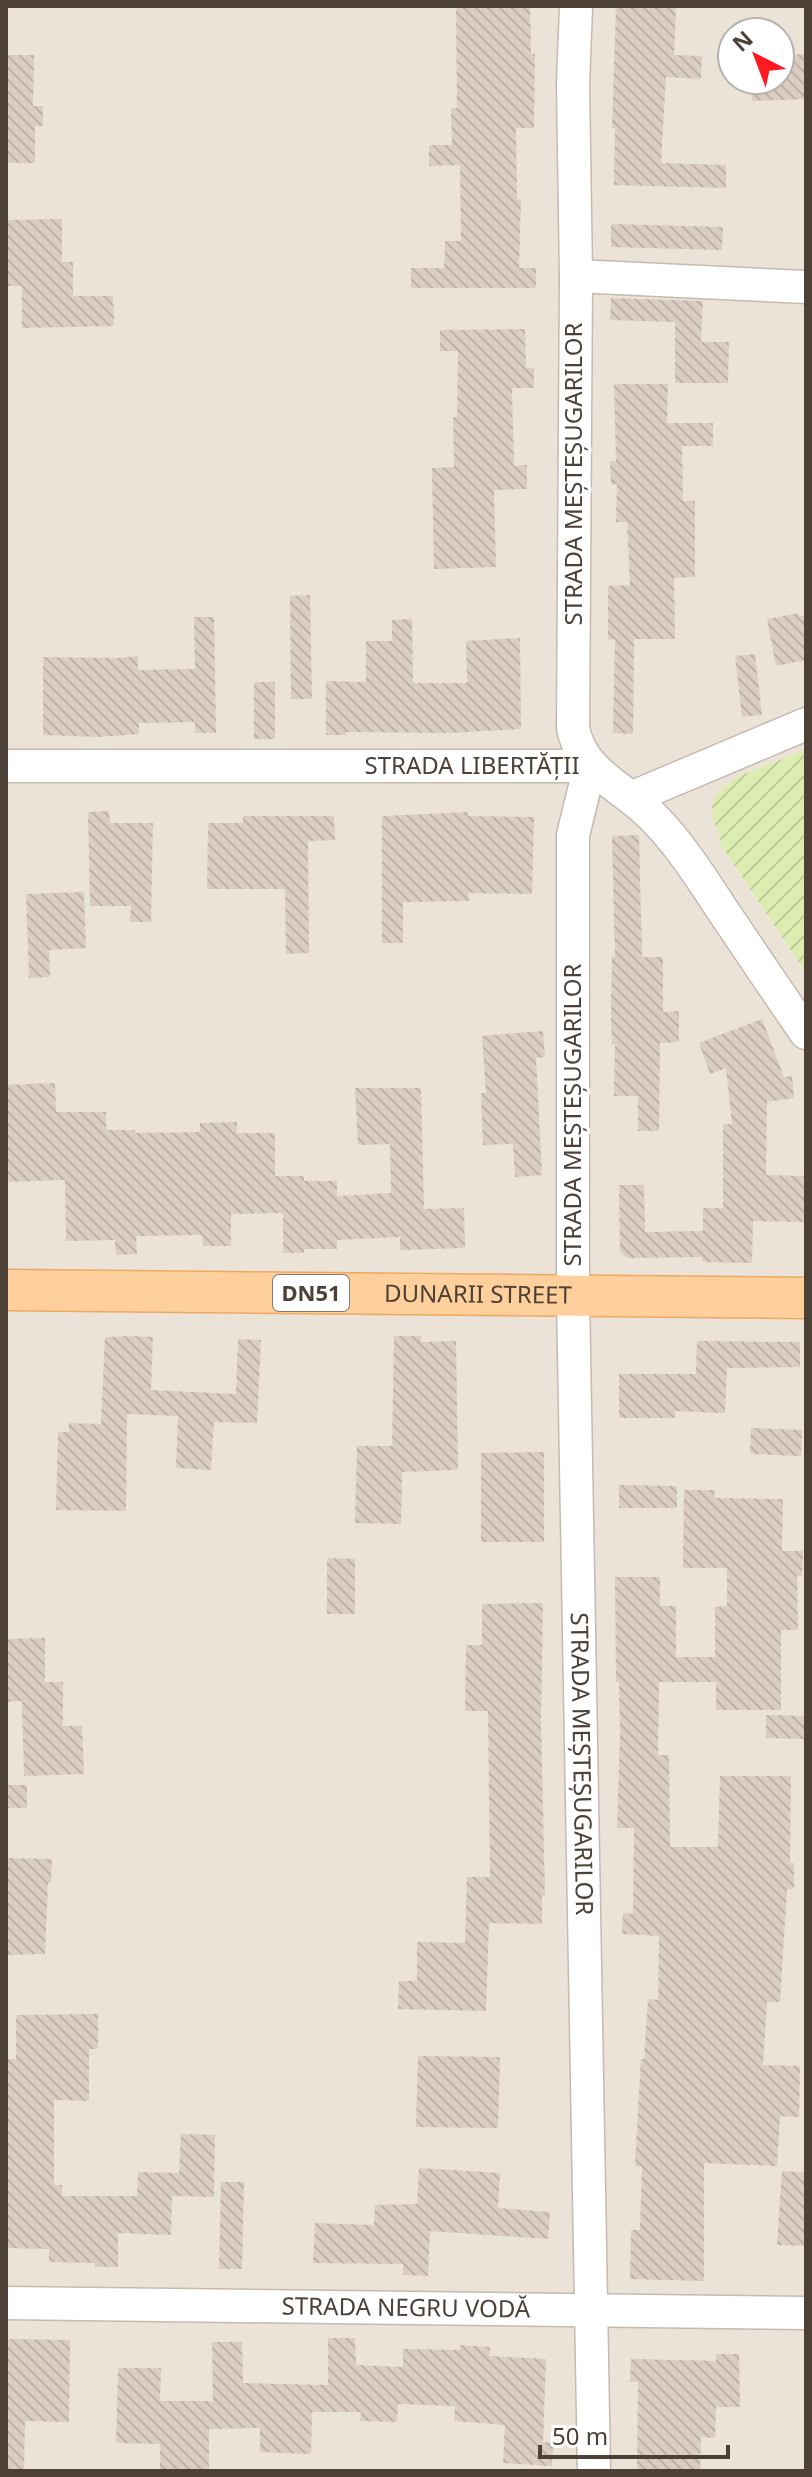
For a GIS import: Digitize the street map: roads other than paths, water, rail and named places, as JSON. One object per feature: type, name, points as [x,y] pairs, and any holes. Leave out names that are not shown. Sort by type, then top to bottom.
[{"type":"main road","name":"DUNARII STREET","points":[[6,1290],[806,1298]]},
{"type":"street","name":"STRADA MEȘTEȘUGARILOR","points":[[576,6],[573,85],[576,276],[573,728],[579,752],[590,766],[573,835],[573,1295],[594,2471]]},
{"type":"street","points":[[576,276],[806,287]]},
{"type":"street","points":[[633,797],[806,724]]},
{"type":"street","name":"STRADA LIBERTĂȚII","points":[[6,766],[590,766],[633,797],[683,853],[806,1033]]},
{"type":"street","name":"STRADA NEGRU VODĂ","points":[[6,2303],[806,2313]]}]
